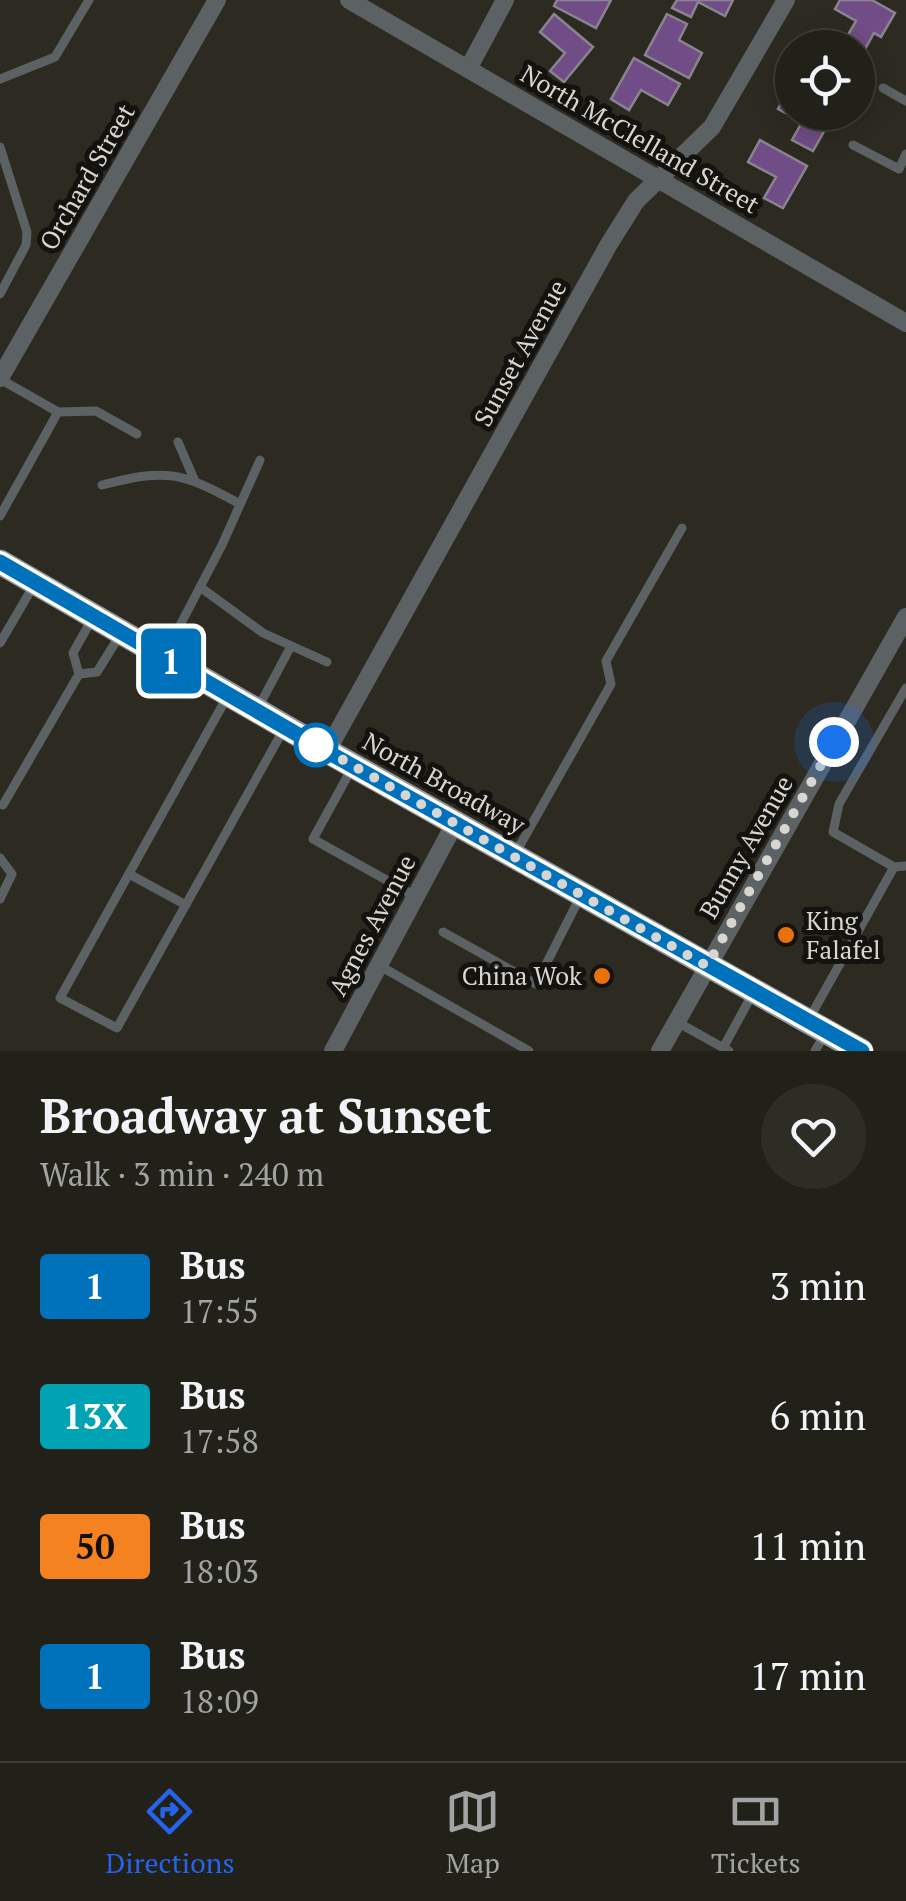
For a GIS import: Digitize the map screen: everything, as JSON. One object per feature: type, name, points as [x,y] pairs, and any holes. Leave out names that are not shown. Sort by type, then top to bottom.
[{"type":"main road","name":"North Broadway","points":[[0,562],[754,992],[816,1035],[862,1051]]},
{"type":"street","name":"Orchard Street","points":[[0,379],[217,0]]},
{"type":"street","name":"North McClelland Street","points":[[349,0],[906,323]]},
{"type":"street","points":[[468,68],[506,0]]},
{"type":"street","name":"Sunset Avenue","points":[[326,751],[609,244],[636,201],[712,127],[786,0]]},
{"type":"street","name":"Bunny Avenue","points":[[660,1051],[906,617]]},
{"type":"street","name":"Agnes Avenue","points":[[333,1051],[455,823]]},
{"type":"lane","points":[[0,79],[54,57],[89,0]]},
{"type":"lane","points":[[883,88],[906,101]]},
{"type":"lane","points":[[853,144],[899,170],[906,154]]},
{"type":"lane","points":[[0,148],[27,232],[26,245],[0,294]]},
{"type":"lane","points":[[0,379],[58,412],[96,411],[137,434]]},
{"type":"lane","points":[[0,516],[58,412]]},
{"type":"lane","points":[[178,442],[194,479]]},
{"type":"lane","points":[[164,656],[260,460]]},
{"type":"lane","points":[[102,485],[148,473],[194,479],[240,504]]},
{"type":"lane","points":[[514,856],[611,684],[606,661],[682,528]]},
{"type":"lane","points":[[0,642],[36,582]]},
{"type":"lane","points":[[200,587],[263,633],[326,662]]},
{"type":"lane","points":[[3,805],[79,674],[73,653],[94,616]]},
{"type":"lane","points":[[79,674],[97,672],[121,632]]},
{"type":"lane","points":[[256,710],[290,648]]},
{"type":"lane","points":[[906,688],[839,804],[833,832],[894,867],[906,866]]},
{"type":"lane","points":[[229,694],[60,998],[117,1028],[285,727]]},
{"type":"lane","points":[[353,766],[313,838],[416,896]]},
{"type":"lane","points":[[0,858],[12,874],[0,899]]},
{"type":"lane","points":[[816,1035],[894,867]]},
{"type":"lane","points":[[128,874],[186,905]]},
{"type":"lane","points":[[443,932],[536,984],[582,895]]},
{"type":"lane","points":[[379,966],[529,1051]]},
{"type":"lane","points":[[676,1022],[726,1049],[754,992]]},
{"type":"building","points":[[557,0],[611,0],[596,28],[554,6]]},
{"type":"building","points":[[677,0],[733,0],[725,16],[698,2],[691,17],[672,8]]},
{"type":"building","points":[[840,0],[872,0],[895,13],[881,37],[875,30],[851,30],[856,21],[835,9]]},
{"type":"building","points":[[554,14],[593,47],[564,82],[550,71],[565,53],[540,32]]},
{"type":"building","points":[[667,14],[687,24],[679,40],[702,53],[689,78],[645,55]]},
{"type":"building","points":[[634,58],[680,84],[668,105],[641,90],[629,110],[611,99]]},
{"type":"building","points":[[798,130],[825,130],[813,151],[792,140]]},
{"type":"building","points":[[760,140],[807,166],[783,208],[764,198],[776,177],[748,162]]},
{"type":"bus line","name":"1","points":[[0,562],[326,751],[862,1051]]},
{"type":"place","name":"King Falafel","points":[[786,935]]},
{"type":"place","name":"China Wok","points":[[602,976]]},
{"type":"route","points":[[316,745],[306,739],[707,966],[834,742]]}]
